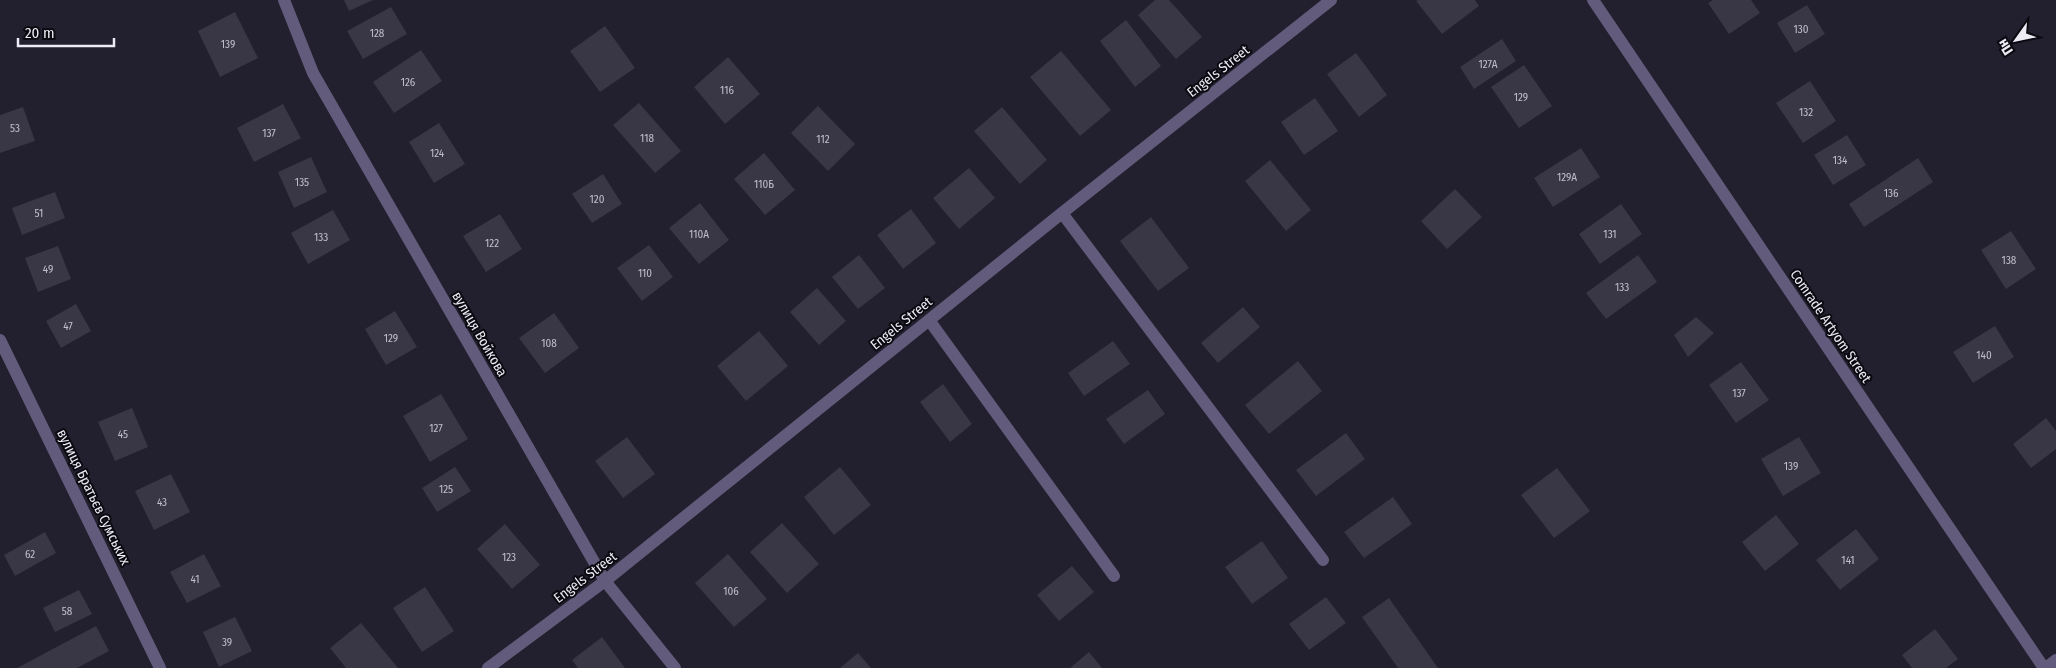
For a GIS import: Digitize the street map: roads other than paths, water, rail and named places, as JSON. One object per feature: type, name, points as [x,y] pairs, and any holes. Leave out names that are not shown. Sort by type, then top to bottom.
[{"type":"street","name":"вулиця Войкова","points":[[284,0],[313,73],[605,581],[675,668]]},
{"type":"street","name":"Engels Street","points":[[488,668],[605,581],[1062,213],[1331,0]]},
{"type":"street","name":"Comrade Artyom Street","points":[[1593,0],[2045,668]]},
{"type":"street","points":[[1062,213],[1323,560]]},
{"type":"street","points":[[929,320],[1114,576]]},
{"type":"street","name":"вулиця Братьєв Сумських","points":[[0,340],[160,668]]},
{"type":"street","points":[[2045,668],[2056,660]]}]
